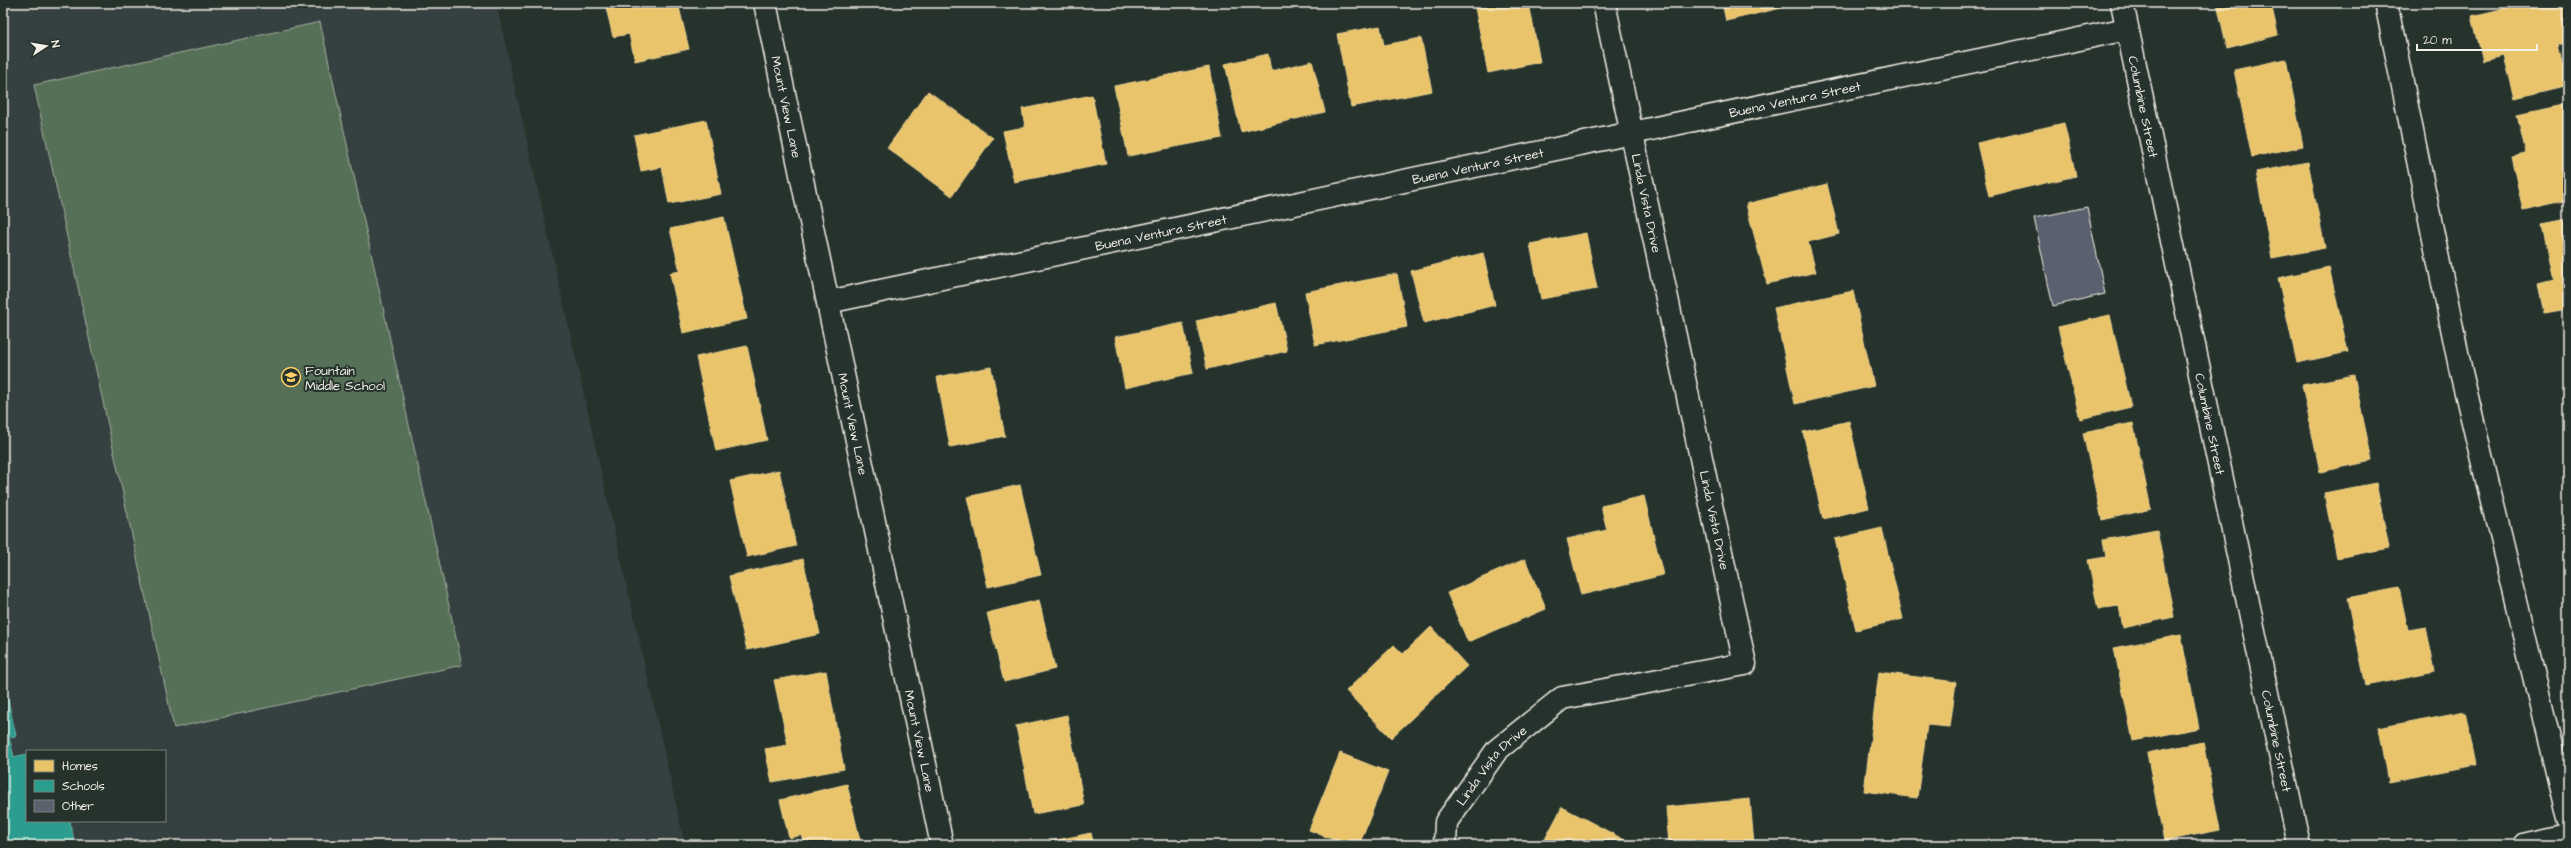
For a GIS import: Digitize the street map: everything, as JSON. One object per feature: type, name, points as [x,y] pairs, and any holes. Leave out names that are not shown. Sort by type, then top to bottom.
[{"type":"street","name":"Mount View Lane","points":[[765,3],[942,845]]},
{"type":"street","name":"Linda Vista Drive","points":[[1445,845],[1446,822],[1497,750],[1562,698],[1745,664],[1633,133],[1604,3]]},
{"type":"street","name":"Columbine Street","points":[[2122,3],[2299,845]]},
{"type":"street","points":[[2386,3],[2461,372],[2568,818]]},
{"type":"street","name":"Buena Ventura Street","points":[[828,302],[2127,29]]},
{"type":"street","points":[[2524,845],[2568,835]]},
{"type":"shaded area","name":"Fountain Middle School","points":[[3,3],[496,3],[685,845],[3,845]]},
{"type":"green space","points":[[320,22],[462,665],[174,728],[34,85]]},
{"type":"building: Homes","points":[[605,3],[695,3],[679,7],[689,49],[635,61],[629,34],[613,37]]},
{"type":"building: Homes","points":[[1474,3],[1529,3],[1540,62],[1488,73]]},
{"type":"building: Homes","points":[[1722,3],[1802,3],[1726,21]]},
{"type":"building: Homes","points":[[2217,3],[2271,3],[2278,35],[2227,48]]},
{"type":"building: Homes","points":[[2527,3],[2565,3],[2568,15],[2568,41],[2558,44],[2568,85],[2515,98],[2504,56],[2483,61],[2472,16]]},
{"type":"building: Homes","points":[[1380,26],[1384,45],[1421,38],[1432,91],[1351,107],[1337,34]]},
{"type":"building: Homes","points":[[1268,54],[1271,71],[1312,61],[1325,112],[1241,132],[1225,64]]},
{"type":"building: Homes","points":[[2286,59],[2303,146],[2252,157],[2234,70]]},
{"type":"building: Homes","points":[[1209,67],[1222,138],[1128,156],[1114,86]]},
{"type":"building: Homes","points":[[928,91],[993,138],[952,196],[887,148]]},
{"type":"building: Homes","points":[[1092,95],[1106,164],[1014,182],[1003,131],[1025,127],[1022,109]]},
{"type":"building: Homes","points":[[2568,104],[2568,200],[2523,210],[2511,156],[2526,153],[2517,115]]},
{"type":"building: Homes","points":[[706,120],[721,194],[669,204],[662,167],[641,171],[634,135]]},
{"type":"building: Homes","points":[[2064,123],[2076,176],[1989,196],[1977,143]]},
{"type":"building: Homes","points":[[2308,162],[2325,248],[2272,258],[2256,172]]},
{"type":"building: Homes","points":[[1827,184],[1839,234],[1808,242],[1816,272],[1767,284],[1746,204]]},
{"type":"building: Homes","points":[[724,217],[747,319],[683,333],[670,273],[680,271],[670,229]]},
{"type":"building: Homes","points":[[2568,218],[2568,309],[2544,313],[2538,285],[2554,281],[2542,223]]},
{"type":"building: Homes","points":[[1586,233],[1597,289],[1541,299],[1530,244]]},
{"type":"building: Homes","points":[[1483,253],[1495,305],[1424,323],[1411,271]]},
{"type":"building: Homes","points":[[2329,267],[2348,352],[2297,363],[2278,278]]},
{"type":"building: Homes","points":[[1397,274],[1407,327],[1315,345],[1305,292]]},
{"type":"building: Homes","points":[[1853,291],[1874,386],[1795,404],[1774,308]]},
{"type":"building: Homes","points":[[1276,303],[1287,351],[1207,369],[1196,321]]},
{"type":"building: Homes","points":[[2110,315],[2131,407],[2080,419],[2058,327]]},
{"type":"building: Homes","points":[[1183,323],[1193,373],[1125,388],[1115,337]]},
{"type":"building: Homes","points":[[747,346],[767,440],[716,451],[696,357]]},
{"type":"building: Homes","points":[[991,367],[1005,436],[950,447],[937,377]]},
{"type":"building: Homes","points":[[2354,375],[2372,461],[2320,472],[2302,385]]},
{"type":"building: Homes","points":[[1849,421],[1869,508],[1823,519],[1803,432]]},
{"type":"building: Homes","points":[[2133,423],[2151,509],[2102,520],[2083,433]]},
{"type":"building: Homes","points":[[779,470],[796,546],[747,557],[730,481]]},
{"type":"building: Homes","points":[[2376,483],[2389,548],[2337,558],[2324,493]]},
{"type":"building: Homes","points":[[1020,485],[1041,575],[988,587],[967,497]]},
{"type":"building: Homes","points":[[1644,496],[1663,575],[1581,595],[1567,539],[1607,530],[1601,506]]},
{"type":"building: Homes","points":[[1882,528],[1903,619],[1856,630],[1835,539]]},
{"type":"building: Homes","points":[[2157,530],[2174,617],[2123,628],[2119,606],[2098,609],[2088,560],[2106,557],[2103,540]]},
{"type":"building: Homes","points":[[803,559],[820,634],[747,650],[729,576]]},
{"type":"building: Homes","points":[[1525,559],[1546,609],[1468,642],[1447,593]]},
{"type":"building: Homes","points":[[2399,588],[2408,630],[2426,627],[2435,672],[2366,686],[2348,598]]},
{"type":"building: Homes","points":[[1039,600],[1055,669],[1004,682],[987,613]]},
{"type":"building: Homes","points":[[1431,627],[1467,666],[1391,738],[1346,691],[1394,645],[1403,654]]},
{"type":"building: Homes","points":[[2181,635],[2199,728],[2133,741],[2114,648]]},
{"type":"building: Homes","points":[[826,671],[844,769],[772,782],[765,749],[788,745],[774,680]]},
{"type":"building: Homes","points":[[1879,672],[1956,682],[1950,727],[1927,725],[1917,798],[1864,791]]},
{"type":"building: Homes","points":[[2465,711],[2476,765],[2388,782],[2378,728]]},
{"type":"building: Homes","points":[[1067,715],[1084,805],[1033,814],[1016,726]]},
{"type":"building: Homes","points":[[2203,742],[2220,830],[2164,841],[2147,753]]},
{"type":"building: Homes","points":[[1340,753],[1388,772],[1359,845],[1346,845],[1309,830]]},
{"type":"building: Homes","points":[[847,784],[861,845],[805,845],[802,835],[789,838],[780,800]]},
{"type":"building: Homes","points":[[1750,799],[1754,845],[1669,845],[1666,807]]},
{"type":"building: Homes","points":[[1562,807],[1634,845],[1542,845]]},
{"type":"building: Homes","points":[[1091,833],[1094,845],[1038,845],[1038,844]]},
{"type":"building: Schools","points":[[3,678],[16,736],[9,737],[14,757],[26,754],[26,822],[70,822],[75,845],[3,845]]},
{"type":"building: Other","points":[[2087,207],[2105,294],[2053,306],[2034,218]]},
{"type":"place","name":"Fountain Middle School","points":[[291,377]]}]
